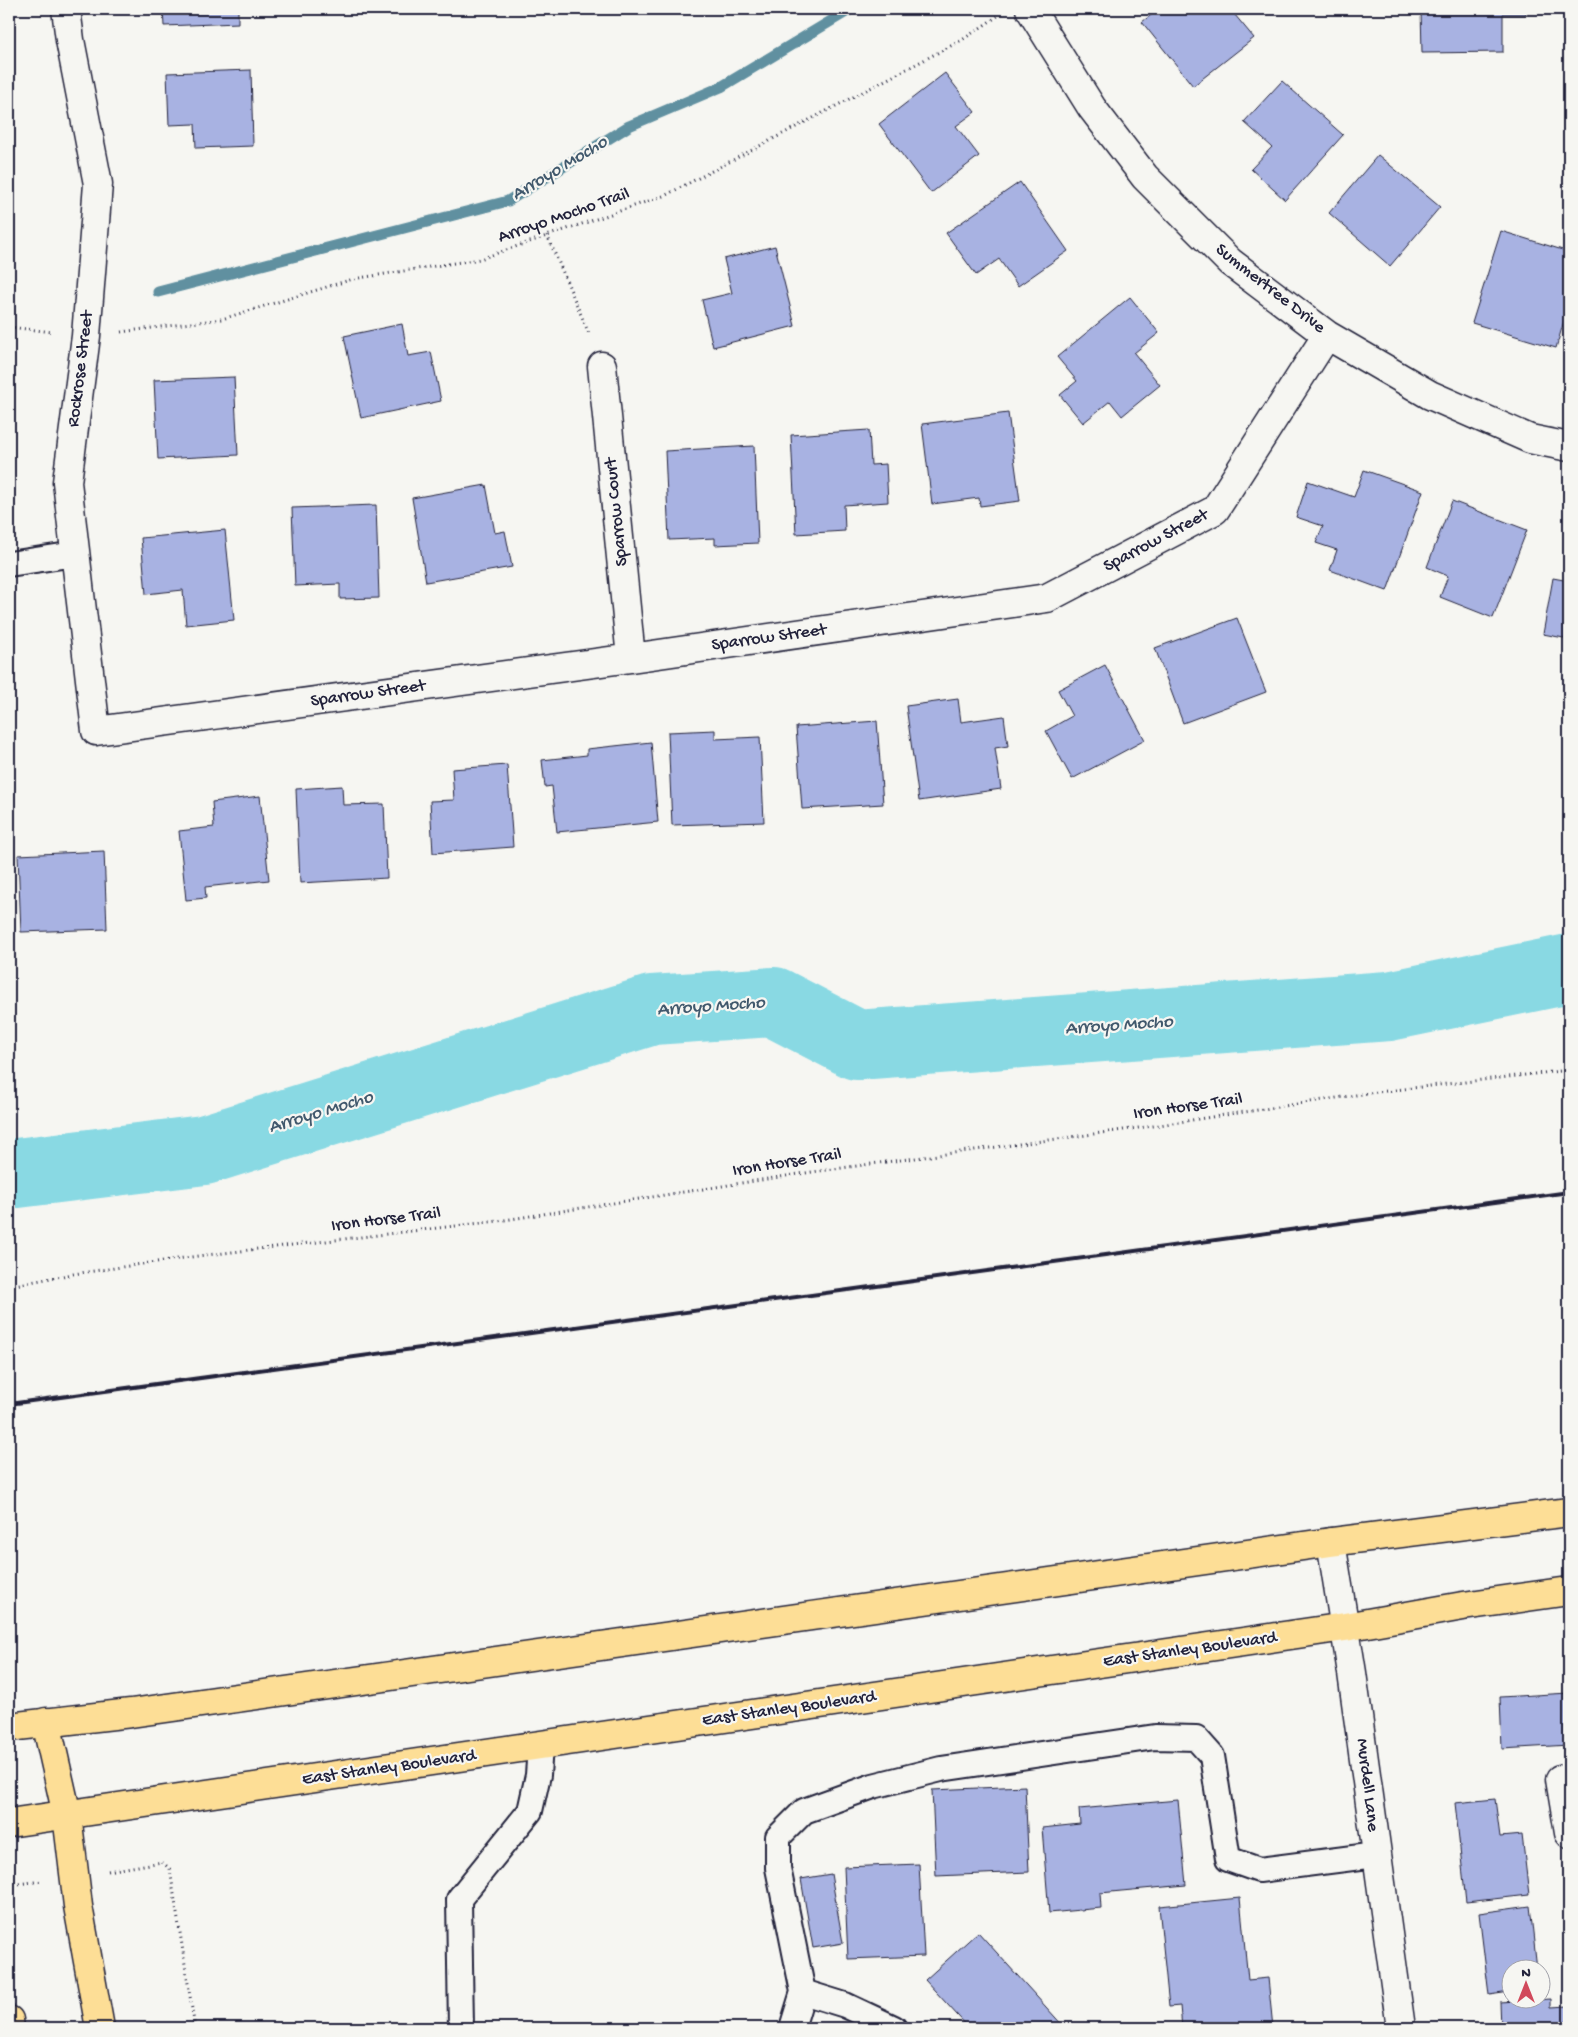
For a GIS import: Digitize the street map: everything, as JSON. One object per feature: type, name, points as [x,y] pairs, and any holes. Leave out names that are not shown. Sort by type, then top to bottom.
[{"type":"main road","points":[[9,1727],[131,1713],[1331,1542],[1569,1512]]},
{"type":"main road","name":"East Stanley Boulevard","points":[[9,1823],[1345,1627],[1463,1606],[1569,1592]]},
{"type":"main road","points":[[46,1722],[67,1815],[78,1906],[100,2028]]},
{"type":"main road","points":[[9,2020],[10,2028]]},
{"type":"street","name":"Rockrose Street","points":[[66,9],[70,40],[98,184],[86,336],[67,482],[96,731]]},
{"type":"street","name":"Summertree Drive","points":[[1030,9],[1092,108],[1145,177],[1230,262],[1327,335],[1430,395],[1530,439],[1569,447]]},
{"type":"street","name":"Sparrow Street","points":[[96,731],[631,658],[1047,598],[1215,510],[1327,335]]},
{"type":"street","name":"Sparrow Court","points":[[602,366],[631,658]]},
{"type":"street","name":"Murdell Lane","points":[[1331,1542],[1345,1627],[1401,2028]]},
{"type":"street","points":[[1560,1778],[1569,1833]]},
{"type":"lane","points":[[9,564],[75,554]]},
{"type":"lane","points":[[792,2028],[803,1992],[778,1868],[778,1837],[804,1812],[873,1786],[941,1770],[1155,1737],[1196,1738],[1212,1756],[1228,1859],[1259,1870],[1376,1855]]},
{"type":"lane","points":[[461,2028],[459,1899],[530,1812],[538,1775],[540,1746]]},
{"type":"lane","points":[[803,1992],[845,2005],[894,2028]]},
{"type":"path","name":"Arroyo Mocho Trail","points":[[9,327],[86,336],[222,319],[352,279],[480,259],[666,195],[962,40],[1002,14]]},
{"type":"path","points":[[547,235],[602,366]]},
{"type":"path","name":"Iron Horse Trail","points":[[9,1286],[73,1274],[198,1256],[498,1221],[822,1171],[1153,1126],[1369,1093],[1569,1070]]},
{"type":"path","points":[[162,1862],[170,1869],[195,2028]]},
{"type":"building","points":[[163,9],[238,9],[238,23],[164,26]]},
{"type":"building","points":[[1159,9],[1230,9],[1254,38],[1193,86],[1142,22]]},
{"type":"building","points":[[1421,9],[1526,9],[1526,14],[1503,14],[1503,52],[1422,53]]},
{"type":"building","points":[[251,70],[253,146],[196,148],[195,124],[169,125],[167,73]]},
{"type":"building","points":[[945,73],[975,112],[956,126],[979,156],[931,193],[879,124]]},
{"type":"building","points":[[1282,81],[1343,135],[1285,200],[1251,169],[1272,147],[1244,122]]},
{"type":"building","points":[[1378,155],[1440,207],[1390,266],[1329,213]]},
{"type":"building","points":[[1569,167],[1569,182],[1565,181]]},
{"type":"building","points":[[1020,182],[1068,251],[1018,286],[999,259],[976,275],[946,233]]},
{"type":"building","points":[[1501,231],[1569,252],[1569,304],[1556,348],[1472,323]]},
{"type":"building","points":[[775,246],[795,326],[713,347],[702,300],[732,293],[724,259]]},
{"type":"building","points":[[1130,297],[1159,333],[1134,353],[1160,385],[1122,416],[1110,401],[1083,423],[1060,395],[1077,381],[1057,357]]},
{"type":"building","points":[[402,324],[408,356],[431,352],[441,401],[361,418],[344,336]]},
{"type":"building","points":[[234,377],[238,455],[158,459],[154,380]]},
{"type":"building","points":[[1008,413],[1020,501],[980,506],[979,498],[932,504],[922,424]]},
{"type":"building","points":[[869,430],[871,465],[886,464],[888,502],[844,505],[845,531],[796,534],[791,435]]},
{"type":"building","points":[[754,446],[758,543],[715,545],[715,538],[669,540],[665,451]]},
{"type":"building","points":[[1364,470],[1423,491],[1387,591],[1330,570],[1337,550],[1316,543],[1323,526],[1296,517],[1308,481],[1354,497]]},
{"type":"building","points":[[486,485],[495,533],[505,531],[512,567],[426,582],[412,498]]},
{"type":"building","points":[[1452,501],[1527,530],[1493,618],[1440,597],[1448,576],[1427,567]]},
{"type":"building","points":[[376,505],[379,598],[340,599],[340,584],[295,586],[292,508]]},
{"type":"building","points":[[225,530],[234,620],[186,625],[183,590],[146,594],[141,538]]},
{"type":"building","points":[[1553,578],[1569,581],[1569,639],[1543,634]]},
{"type":"building","points":[[1237,618],[1266,692],[1183,723],[1155,648]]},
{"type":"building","points":[[1105,665],[1145,740],[1072,779],[1046,731],[1072,716],[1058,690]]},
{"type":"building","points":[[958,699],[961,722],[1004,716],[1008,746],[995,748],[1001,789],[919,801],[906,706]]},
{"type":"building","points":[[877,721],[883,804],[802,809],[796,727]]},
{"type":"building","points":[[715,730],[715,739],[760,737],[764,822],[672,825],[668,732]]},
{"type":"building","points":[[651,742],[658,822],[557,832],[552,786],[545,787],[542,760],[587,755],[587,749]]},
{"type":"building","points":[[507,765],[513,847],[433,853],[430,801],[454,800],[452,769]]},
{"type":"building","points":[[342,786],[343,805],[384,804],[387,878],[300,883],[296,789]]},
{"type":"building","points":[[260,796],[269,880],[205,887],[206,898],[186,900],[179,831],[214,827],[212,802]]},
{"type":"building","points":[[104,851],[107,929],[21,932],[18,855]]},
{"type":"building","points":[[1569,1693],[1569,1745],[1502,1749],[1500,1697]]},
{"type":"building","points":[[1025,1786],[1029,1872],[936,1876],[932,1790]]},
{"type":"building","points":[[1495,1799],[1500,1837],[1522,1835],[1529,1895],[1466,1902],[1455,1803]]},
{"type":"building","points":[[1178,1800],[1186,1885],[1100,1893],[1101,1908],[1049,1913],[1042,1828],[1080,1824],[1079,1809]]},
{"type":"building","points":[[919,1864],[924,1956],[848,1959],[844,1867]]},
{"type":"building","points":[[831,1874],[843,1943],[813,1948],[801,1879]]},
{"type":"building","points":[[1240,1898],[1248,1980],[1268,1978],[1273,2028],[1182,2028],[1180,2006],[1169,2007],[1159,1906]]},
{"type":"building","points":[[1530,1906],[1536,1960],[1500,1960],[1500,1993],[1489,1995],[1479,1913]]},
{"type":"building","points":[[978,1932],[1065,2028],[969,2028],[925,1980]]},
{"type":"building","points":[[1550,1999],[1551,2007],[1569,2006],[1569,2028],[1501,2028],[1500,2010],[1550,2010]]},
{"type":"waterway","name":"Arroyo Mocho","points":[[158,292],[508,201],[629,126],[721,87],[851,9]]},
{"type":"waterway","name":"Arroyo Mocho","points":[[9,1174],[204,1150],[652,1010],[774,1002],[857,1045],[1389,1006],[1569,969]]},
{"type":"railway","points":[[9,1404],[1569,1192]]}]
